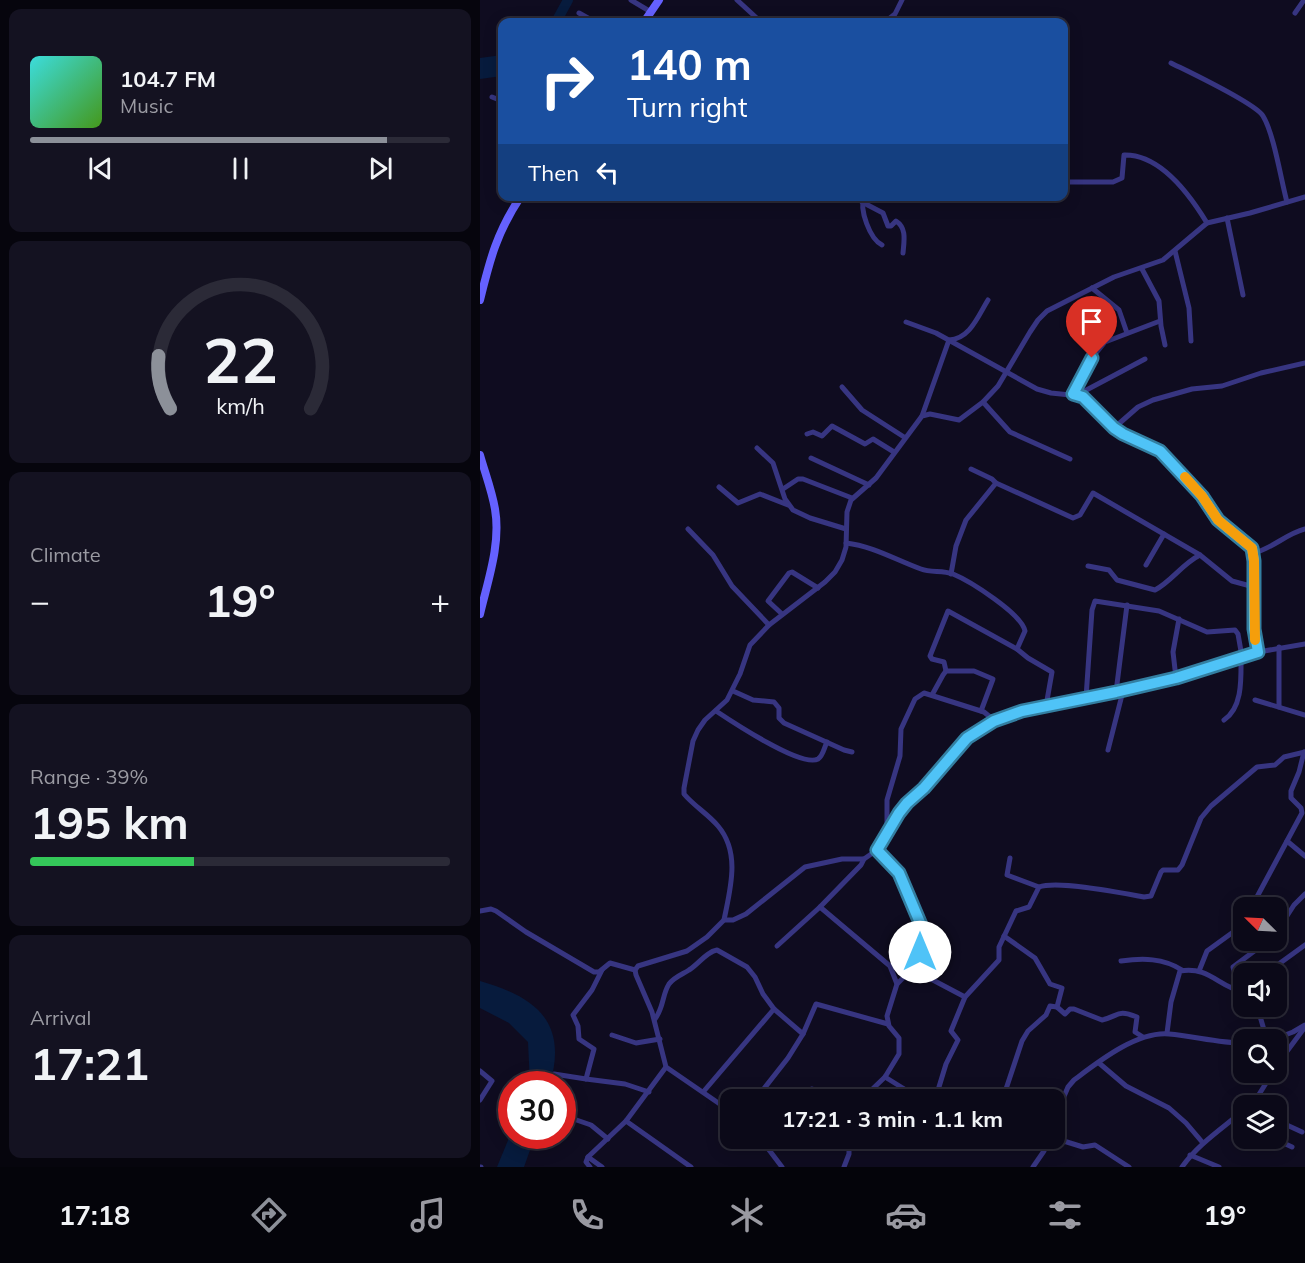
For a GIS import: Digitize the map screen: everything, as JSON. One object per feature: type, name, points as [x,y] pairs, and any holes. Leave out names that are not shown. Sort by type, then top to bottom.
[{"type":"street","points":[[631,0],[651,12]]},
{"type":"street","points":[[647,18],[659,0]]},
{"type":"street","points":[[737,0],[757,18]]},
{"type":"street","points":[[890,18],[895,14],[902,0]]},
{"type":"street","points":[[1295,13],[1304,0]]},
{"type":"street","points":[[579,13],[588,18]]},
{"type":"street","points":[[1171,63],[1247,103],[1261,113],[1268,126],[1287,202]]},
{"type":"street","points":[[492,97],[498,99]]},
{"type":"street","points":[[1068,182],[1113,182],[1122,178],[1124,155],[1134,154],[1149,159],[1188,193],[1207,223]]},
{"type":"street","points":[[922,416],[930,414],[959,420],[983,402],[998,386],[1042,315],[1053,308],[1113,277],[1163,260],[1207,223],[1305,197]]},
{"type":"street","points":[[480,300],[492,250],[503,224],[518,201]]},
{"type":"street","points":[[863,201],[867,229],[882,245]]},
{"type":"street","points":[[865,201],[883,213],[888,226],[896,221],[899,222],[904,231],[903,253]]},
{"type":"street","points":[[1227,218],[1243,296]]},
{"type":"street","points":[[1175,251],[1189,308],[1191,341]]},
{"type":"street","points":[[1142,268],[1159,302],[1165,345]]},
{"type":"street","points":[[1092,288],[1119,310],[1127,333]]},
{"type":"street","points":[[949,340],[958,339],[966,334],[988,300]]},
{"type":"street","points":[[1075,395],[1092,358],[1105,342],[1160,321]]},
{"type":"street","points":[[906,322],[949,340],[1044,392],[1083,397],[1114,428],[1160,451],[1198,490],[1218,520],[1246,542],[1254,553],[1254,629],[1258,652]]},
{"type":"street","points":[[635,970],[646,962],[687,951],[707,937],[724,920],[733,875],[728,841],[719,827],[684,794],[693,741],[701,724],[725,703],[733,690],[750,645],[769,625],[818,588],[835,572],[842,560],[846,543],[848,507],[852,498],[869,485],[922,416],[949,340]]},
{"type":"street","points":[[1075,395],[1145,359]]},
{"type":"street","points":[[1114,428],[1138,407],[1153,400],[1192,389],[1222,386],[1261,373],[1305,363]]},
{"type":"street","points":[[842,387],[862,410],[904,437]]},
{"type":"street","points":[[983,402],[1010,432],[1070,459]]},
{"type":"street","points":[[807,435],[813,432],[822,436],[832,426],[865,444],[873,439],[894,453]]},
{"type":"street","points":[[757,448],[773,463],[790,506]]},
{"type":"street","points":[[480,455],[484,480],[495,511],[496,540],[480,614]]},
{"type":"street","points":[[811,458],[869,485]]},
{"type":"street","points":[[971,469],[1073,518],[1080,515],[1093,493],[1200,555],[1232,580],[1254,587]]},
{"type":"street","points":[[783,489],[798,479],[803,479],[852,498]]},
{"type":"street","points":[[951,574],[956,546],[966,520],[996,483]]},
{"type":"street","points":[[719,488],[735,503],[760,494],[790,506],[806,517],[846,529]]},
{"type":"street","points":[[688,529],[713,555],[732,586],[769,625]]},
{"type":"street","points":[[1254,553],[1305,529]]},
{"type":"street","points":[[1146,565],[1164,534]]},
{"type":"street","points":[[846,543],[881,552],[925,570],[951,574],[981,591],[1023,623],[1025,631],[1017,649]]},
{"type":"street","points":[[1088,566],[1109,570],[1117,580],[1155,590],[1200,555]]},
{"type":"street","points":[[782,614],[768,601],[789,573],[792,572],[818,588]]},
{"type":"street","points":[[1086,698],[1094,602],[1127,605],[1159,611],[1207,632],[1234,630],[1238,634],[1242,657],[1238,699],[1233,711],[1224,720]]},
{"type":"street","points":[[1108,750],[1120,692],[1127,605]]},
{"type":"street","points":[[932,695],[946,671],[944,662],[930,657],[948,611],[1017,649],[1052,672],[1046,706]]},
{"type":"street","points":[[1176,678],[1173,652],[1179,620]]},
{"type":"street","points":[[777,946],[820,907],[861,865],[864,859],[877,850],[907,803],[924,788],[974,732],[994,721],[1022,711],[1120,692],[1176,678],[1258,652],[1305,644]]},
{"type":"street","points":[[1279,647],[1279,707]]},
{"type":"street","points":[[946,671],[974,671],[992,677],[992,684],[981,711]]},
{"type":"street","points":[[733,690],[753,700],[774,702],[779,708],[779,718],[784,723],[852,752]]},
{"type":"street","points":[[888,834],[887,800],[900,756],[903,722],[915,699],[924,693],[932,695],[981,711],[988,714],[994,721]]},
{"type":"street","points":[[1255,700],[1305,715]]},
{"type":"street","points":[[716,711],[753,735],[806,759],[816,760],[820,757],[826,742]]},
{"type":"street","points":[[1257,897],[1302,813],[1291,795],[1305,752]]},
{"type":"street","points":[[1010,858],[1006,874],[1008,877],[1039,887],[1049,885],[1151,896],[1163,870],[1178,870],[1182,865],[1201,818],[1210,806],[1257,767],[1275,765],[1284,757],[1305,752]]},
{"type":"street","points":[[1287,842],[1305,856]]},
{"type":"street","points":[[872,1089],[885,1077],[899,1054],[899,1038],[888,1024],[887,1016],[897,984],[912,969],[920,952],[921,925],[899,873],[877,850]]},
{"type":"street","points":[[724,920],[733,920],[746,914],[805,867],[843,859],[864,859]]},
{"type":"street","points":[[939,1089],[946,1064],[958,1040],[951,1031],[965,997],[999,960],[999,947],[1016,911],[1029,907],[1039,887]]},
{"type":"street","points":[[1287,916],[1305,894]]},
{"type":"street","points":[[820,907],[890,966],[897,984]]},
{"type":"street","points":[[480,911],[491,909],[496,911],[526,932],[594,972],[602,970]]},
{"type":"street","points":[[1199,971],[1207,951],[1233,932]]},
{"type":"street","points":[[1004,936],[1035,958],[1050,984],[1062,988],[1057,1007]]},
{"type":"street","points":[[1280,963],[1305,945]]},
{"type":"street","points":[[655,1019],[661,1012],[668,988],[673,980],[699,963],[710,951],[717,950],[747,967],[774,1009],[802,1034]]},
{"type":"street","points":[[1238,963],[1254,951]]},
{"type":"street","points":[[1122,961],[1157,960],[1182,970],[1199,971],[1214,976],[1233,990]]},
{"type":"street","points":[[586,1079],[594,1049],[579,1039],[578,1026],[573,1015],[592,990],[602,970],[610,963],[635,970]]},
{"type":"street","points":[[912,969],[965,997]]},
{"type":"street","points":[[635,970],[655,1019],[666,1067],[720,1103]]},
{"type":"street","points":[[1167,1033],[1177,976],[1182,970]]},
{"type":"street","points":[[764,1089],[788,1058],[814,1006],[818,1004],[888,1024]]},
{"type":"street","points":[[1006,1089],[1016,1054],[1028,1031],[1046,1015],[1050,1006],[1057,1007],[1065,1014],[1070,1009],[1074,1009],[1102,1020],[1120,1012],[1136,1016],[1135,1032],[1143,1037]]},
{"type":"street","points":[[704,1091],[774,1009]]},
{"type":"street","points":[[1287,1034],[1305,1026]]},
{"type":"street","points":[[1287,1051],[1305,1026]]},
{"type":"street","points":[[1065,1093],[1074,1080],[1117,1050],[1143,1037],[1167,1033],[1214,1042],[1233,1043]]},
{"type":"street","points":[[612,1035],[636,1043],[660,1039]]},
{"type":"street","points":[[1099,1063],[1126,1086],[1169,1108],[1203,1143]]},
{"type":"street","points":[[590,1167],[586,1162],[588,1157],[626,1121],[666,1067]]},
{"type":"street","points":[[480,1071],[492,1080],[480,1100]]},
{"type":"street","points":[[576,1077],[625,1083],[649,1092]]},
{"type":"street","points":[[885,1077],[904,1089]]},
{"type":"street","points":[[1182,1167],[1190,1155],[1233,1119]]},
{"type":"street","points":[[576,1120],[591,1125],[608,1139]]},
{"type":"street","points":[[626,1121],[691,1167]]},
{"type":"street","points":[[1287,1125],[1302,1132]]},
{"type":"street","points":[[1065,1141],[1083,1147],[1095,1145],[1129,1167]]},
{"type":"street","points":[[1287,1145],[1292,1147]]},
{"type":"street","points":[[768,1149],[782,1167]]},
{"type":"street","points":[[844,1167],[849,1149]]},
{"type":"street","points":[[1033,1167],[1045,1149]]},
{"type":"street","points":[[1190,1155],[1220,1167]]},
{"type":"street","points":[[588,1157],[602,1167]]},
{"type":"water","points":[[498,56],[498,77],[480,79],[480,58]]},
{"type":"water","points":[[480,981],[500,987],[532,1004],[551,1028],[555,1044],[552,1071],[529,1071],[528,1042],[509,1023],[480,1008]]},
{"type":"water","points":[[504,1149],[530,1149],[524,1167],[497,1167]]},
{"type":"waterway","points":[[558,18],[568,0]]},
{"type":"slow traffic","points":[[1185,477],[1202,496],[1222,525],[1252,548],[1254,553],[1255,640]]},
{"type":"route","points":[[920,952],[921,925],[899,873],[877,850],[907,803],[924,788],[967,738],[994,721],[1022,711],[1176,678],[1258,652],[1254,629],[1254,553],[1252,548],[1222,525],[1193,485],[1160,451],[1123,434],[1083,397],[1073,394],[1092,358]]}]
